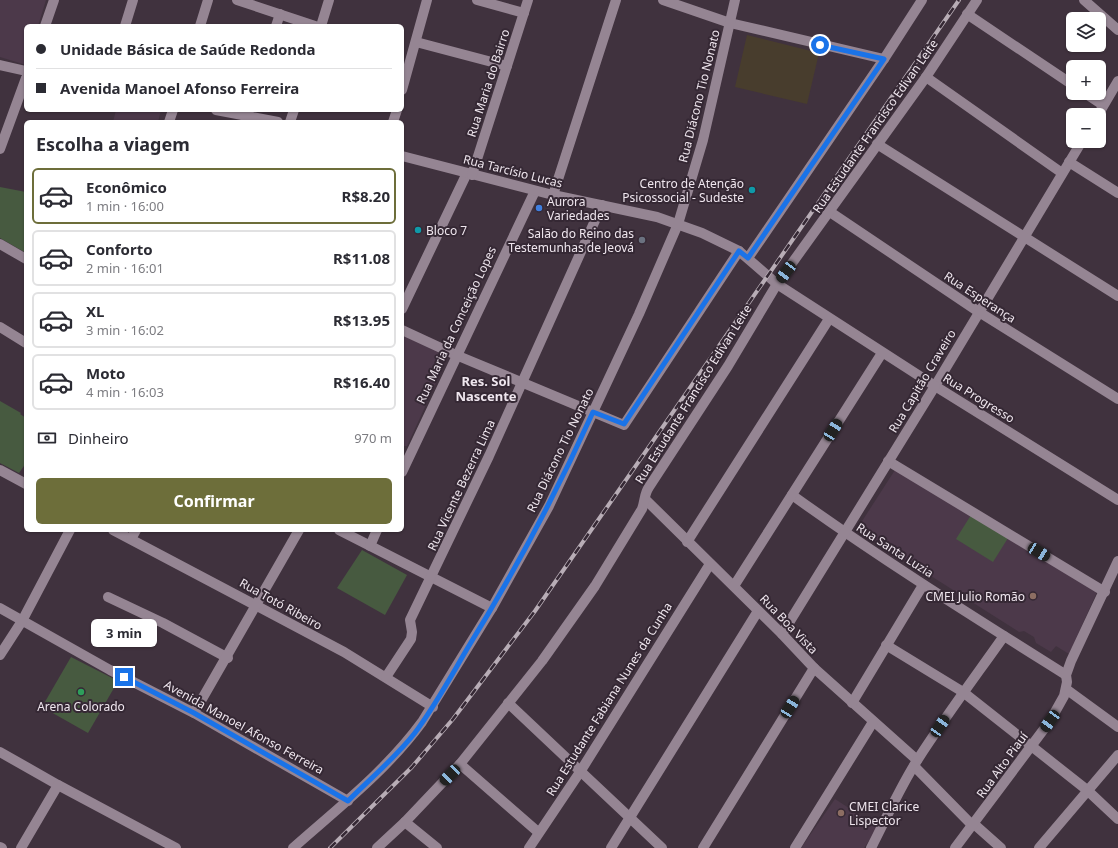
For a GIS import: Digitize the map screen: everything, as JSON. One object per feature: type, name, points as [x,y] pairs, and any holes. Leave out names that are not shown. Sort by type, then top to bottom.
[{"type":"street","points":[[46,24],[54,0]]},
{"type":"street","points":[[126,24],[133,0]]},
{"type":"street","points":[[201,24],[208,0]]},
{"type":"street","points":[[237,0],[309,24]]},
{"type":"street","points":[[322,24],[329,0]]},
{"type":"street","points":[[404,83],[427,0]]},
{"type":"street","points":[[477,0],[524,13]]},
{"type":"street","name":"Rua Maria do Bairro","points":[[404,305],[470,174],[528,0]]},
{"type":"street","points":[[553,195],[616,0]]},
{"type":"street","points":[[663,0],[730,23],[884,59]]},
{"type":"street","name":"Rua Diácono Tio Nonato","points":[[293,848],[348,801],[412,735],[433,707],[492,608],[549,506],[678,224],[703,140],[735,0]]},
{"type":"street","points":[[748,258],[884,59],[922,0]]},
{"type":"street","name":"Rua Estudante Francisco Edivan Leite","points":[[377,848],[405,822],[460,764],[542,662],[595,586],[646,500],[645,494],[649,487],[728,366],[777,284],[926,77],[977,0]]},
{"type":"street","points":[[1084,0],[1118,30]]},
{"type":"street","points":[[277,24],[280,14]]},
{"type":"street","points":[[967,14],[1066,80]]},
{"type":"street","points":[[416,42],[507,66]]},
{"type":"street","points":[[0,65],[24,71]]},
{"type":"street","points":[[926,77],[1062,173]]},
{"type":"street","points":[[1095,100],[1103,106],[1118,81]]},
{"type":"street","points":[[0,149],[24,83]]},
{"type":"street","points":[[226,112],[268,120]]},
{"type":"street","points":[[877,144],[1118,296]]},
{"type":"street","name":"Rua Capitão Craveiro","points":[[782,634],[935,386],[1078,148]]},
{"type":"street","name":"Rua Tarcísio Lucas","points":[[404,157],[535,191],[657,217],[702,233],[739,251],[768,277]]},
{"type":"street","points":[[1069,162],[1118,193]]},
{"type":"street","name":"Rua Maria da Conceição Lopes","points":[[404,468],[456,355],[535,191]]},
{"type":"street","name":"Rua Vicente Bezerra Lima","points":[[386,677],[411,639],[412,632],[410,621],[524,383],[602,205]]},
{"type":"street","name":"Rua Esperança","points":[[830,212],[979,312],[1118,399]]},
{"type":"street","points":[[0,244],[24,258]]},
{"type":"street","points":[[404,331],[456,355],[624,424],[739,251]]},
{"type":"street","name":"Rua Progresso","points":[[768,277],[882,353],[1118,500]]},
{"type":"street","points":[[687,542],[829,318]]},
{"type":"street","points":[[0,328],[24,342]]},
{"type":"street","points":[[734,586],[882,353]]},
{"type":"street","points":[[888,461],[1104,592]]},
{"type":"street","points":[[0,470],[24,483]]},
{"type":"street","name":"Rua Santa Luzia","points":[[792,495],[845,533],[923,585],[1066,675]]},
{"type":"street","name":"Rua Boa Vista","points":[[646,500],[687,542],[734,586],[814,668],[916,763],[973,824],[1001,848]]},
{"type":"street","points":[[0,655],[22,621],[69,532]]},
{"type":"street","name":"Rua Totó Ribeiro","points":[[124,532],[134,534],[257,605],[344,652],[433,707]]},
{"type":"street","points":[[194,713],[228,658],[299,532]]},
{"type":"street","points":[[343,532],[431,579],[492,608]]},
{"type":"street","points":[[370,546],[376,532]]},
{"type":"street","name":"Rua Alto Piauí","points":[[955,848],[1032,746],[1062,702],[1066,690],[1066,675],[1071,661],[1118,561]]},
{"type":"street","name":"Rua Estudante Fabiana Nunes da Cunha","points":[[529,848],[538,832],[580,772],[710,564]]},
{"type":"street","points":[[852,703],[923,585]]},
{"type":"street","points":[[108,597],[163,623],[228,658]]},
{"type":"street","name":"Avenida Manoel Afonso Ferreira","points":[[0,608],[110,670],[194,713],[348,801]]},
{"type":"street","points":[[611,848],[758,610]]},
{"type":"street","points":[[870,848],[916,763],[963,692],[1004,636]]},
{"type":"street","points":[[886,645],[963,692],[1087,790],[1118,819]]},
{"type":"street","points":[[704,848],[814,668]]},
{"type":"street","points":[[1066,690],[1118,727]]},
{"type":"street","points":[[508,704],[662,848]]},
{"type":"street","points":[[795,848],[873,722]]},
{"type":"street","points":[[0,752],[176,848]]},
{"type":"street","points":[[1039,848],[1118,755]]},
{"type":"street","points":[[460,764],[538,832]]},
{"type":"street","points":[[21,848],[58,785]]},
{"type":"street","points":[[405,822],[437,848]]},
{"type":"shaded area","points":[[0,0],[46,0],[39,24],[24,24],[24,64],[0,57]]},
{"type":"shaded area","points":[[747,35],[819,53],[807,104],[735,87]]},
{"type":"shaded area","points":[[116,112],[160,112],[158,120],[114,120]]},
{"type":"shaded area","points":[[404,336],[448,357],[407,446],[404,446]]},
{"type":"shaded area","points":[[895,470],[1097,592],[1069,654],[1056,646],[1051,652],[1036,643],[1034,637],[1024,631],[1019,632],[857,529]]},
{"type":"shaded area","name":"CMEI Clarice Lispector","points":[[835,799],[878,827],[864,848],[801,848]]},
{"type":"green space","points":[[0,187],[24,192],[24,252],[0,238]]},
{"type":"green space","points":[[0,401],[21,413],[20,414],[24,417],[24,466],[19,473],[0,463]]},
{"type":"green space","points":[[971,515],[1008,538],[993,562],[956,539]]},
{"type":"green space","points":[[362,550],[407,575],[385,615],[337,588]]},
{"type":"green space","name":"Arena Colorado","points":[[71,657],[118,681],[88,733],[42,707]]},
{"type":"railway","points":[[330,848],[412,767],[453,719],[535,611],[959,0]]},
{"type":"place","name":"Centro de Atenção Psicossocial - Sudeste","points":[[752,190]]},
{"type":"place","name":"Aurora Variedades","points":[[539,208]]},
{"type":"place","name":"Bloco 7","points":[[418,230]]},
{"type":"place","name":"Salão do Reino das Testemunhas de Jeová","points":[[642,240]]},
{"type":"place","name":"CMEI Julio Romão","points":[[1033,596]]},
{"type":"place","name":"Arena Colorado","points":[[81,692]]},
{"type":"place","name":"CMEI Clarice Lispector","points":[[841,813]]},
{"type":"district","name":"Res. Sol Nascente","points":[[486,388]]},
{"type":"route","points":[[124,677],[194,713],[348,801],[376,774],[412,735],[433,707],[492,608],[536,530],[549,506],[593,412],[624,424],[739,251],[748,258],[884,59],[820,45]]}]
